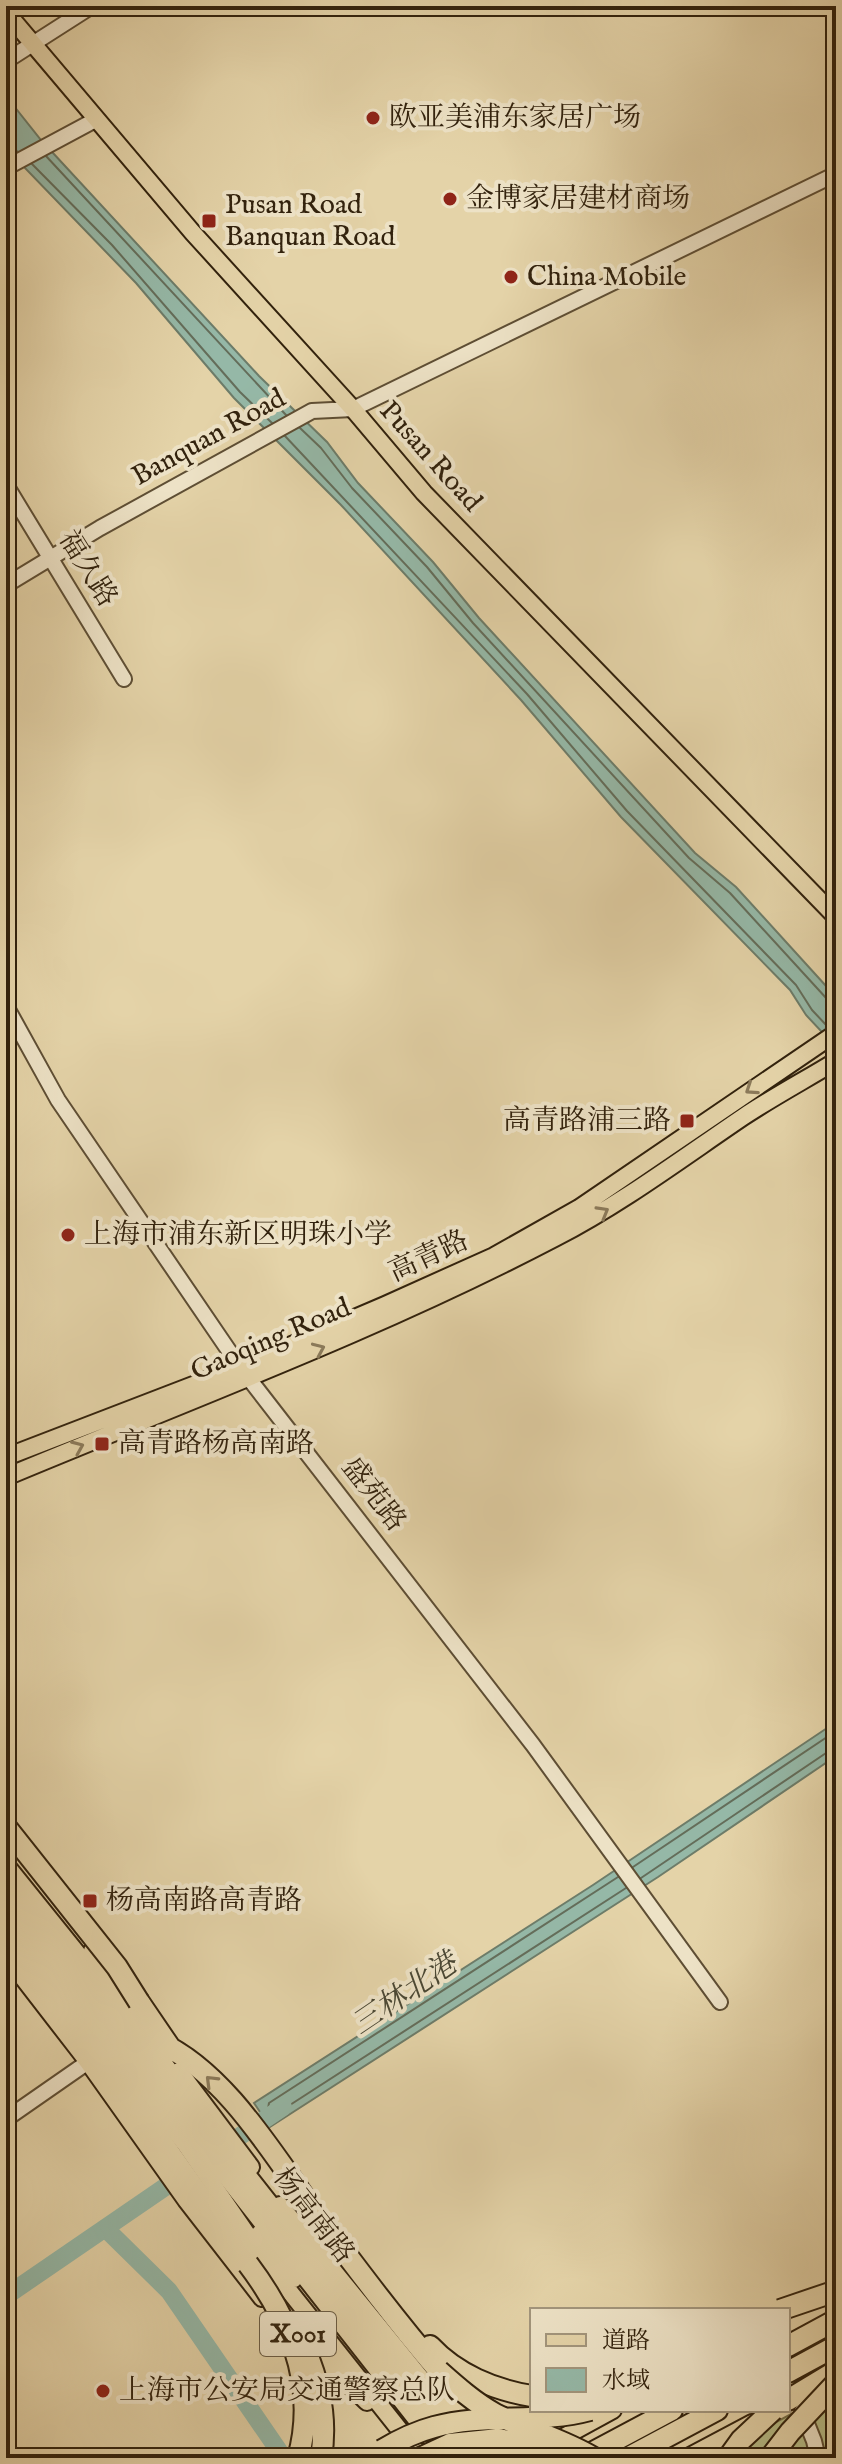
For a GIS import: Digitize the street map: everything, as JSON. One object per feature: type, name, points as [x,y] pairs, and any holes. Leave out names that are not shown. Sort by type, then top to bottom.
[{"type":"highway","name":"杨高南路","points":[[6,1827],[117,1967],[169,2047]]},
{"type":"highway","name":"杨高南路","points":[[6,1868],[118,2005],[189,2140]]},
{"type":"highway","name":"杨高南路","points":[[6,1893],[130,2079]]},
{"type":"highway","name":"杨高南路","points":[[6,1939],[79,2029],[189,2140],[231,2171],[468,2458]]},
{"type":"highway","name":"X001","points":[[169,2047],[239,2110],[439,2371],[467,2397],[497,2414],[574,2446],[594,2458]]},
{"type":"highway","name":"X001","points":[[130,2079],[189,2140],[248,2264],[271,2294]]},
{"type":"highway","name":"杨高南路","points":[[231,2171],[242,2196],[291,2245],[449,2458]]},
{"type":"highway","points":[[372,2287],[435,2352],[459,2370],[488,2385],[530,2396]]},
{"type":"highway","points":[[786,2308],[836,2291]]},
{"type":"highway","points":[[790,2316],[836,2291]]},
{"type":"highway","points":[[271,2294],[300,2362],[306,2400],[304,2438],[298,2458]]},
{"type":"highway","points":[[271,2294],[300,2337],[318,2379],[324,2412],[321,2458]]},
{"type":"highway","points":[[790,2345],[836,2320]]},
{"type":"highway","points":[[790,2371],[836,2346]]},
{"type":"highway","points":[[791,2401],[836,2371]]},
{"type":"highway","points":[[770,2458],[836,2381]]},
{"type":"highway","points":[[374,2458],[410,2434],[436,2426],[568,2416],[583,2412]]},
{"type":"highway","points":[[582,2458],[668,2412]]},
{"type":"highway","points":[[627,2458],[713,2412]]},
{"type":"highway","points":[[728,2458],[741,2440],[773,2412]]},
{"type":"highway","points":[[421,2458],[450,2444],[499,2439],[562,2458]]},
{"type":"main road","name":"Pusan Road","points":[[6,12],[193,233],[353,409],[424,493],[836,917]]},
{"type":"main road","name":"高青路","points":[[6,1457],[245,1373],[494,1256],[556,1222],[836,1033]]},
{"type":"main road","name":"Gaoqing Road","points":[[6,1477],[245,1373],[436,1298],[607,1210],[746,1115],[836,1062]]},
{"type":"main road","points":[[6,1816],[91,1925],[103,1964]]},
{"type":"main road","name":"杨高南路","points":[[6,1842],[103,1964],[111,1979],[169,2047],[189,2140]]},
{"type":"main road","name":"X001","points":[[6,1915],[130,2079]]},
{"type":"main road","name":"X001","points":[[6,1956],[138,2133],[189,2140],[186,2200],[272,2310],[323,2356],[421,2458]]},
{"type":"main road","name":"杨高南路","points":[[111,1979],[118,2005]]},
{"type":"main road","name":"杨高南路","points":[[130,2079],[138,2133]]},
{"type":"main road","name":"杨高南路","points":[[231,2171],[273,2196],[291,2245],[435,2458]]},
{"type":"main road","name":"X001","points":[[231,2171],[267,2263],[421,2458]]},
{"type":"main road","name":"X001","points":[[273,2196],[313,2228],[503,2458]]},
{"type":"main road","name":"杨高南路","points":[[291,2245],[486,2458]]},
{"type":"main road","points":[[791,2401],[836,2381]]},
{"type":"main road","points":[[525,2458],[609,2412]]},
{"type":"main road","points":[[686,2458],[771,2412]]},
{"type":"street","points":[[6,61],[92,6]]},
{"type":"street","points":[[13,164],[97,119]]},
{"type":"street","name":"Banquan Road","points":[[6,585],[100,528],[312,411],[353,409],[836,174]]},
{"type":"street","name":"福久路","points":[[6,485],[124,679]]},
{"type":"street","name":"盛苑路","points":[[6,1006],[58,1100],[245,1373],[533,1745],[720,2002]]},
{"type":"street","points":[[6,2119],[88,2062]]},
{"type":"street","points":[[791,2401],[809,2424],[818,2458]]},
{"type":"green space","points":[[836,2390],[836,2458],[709,2458]]},
{"type":"water","points":[[6,96],[41,140],[259,376],[327,442],[358,483],[695,853],[736,887],[836,997],[836,1047],[806,1015],[790,990],[621,817],[521,700],[341,505],[234,398],[136,283],[24,167],[17,151],[6,141]]},
{"type":"water","points":[[836,1722],[836,1756],[658,1877],[270,2127],[254,2103],[593,1885]]},
{"type":"waterway","name":"三林北港","points":[[218,2151],[283,2107]]},
{"type":"waterway","name":"三林北港","points":[[6,2296],[187,2172]]},
{"type":"waterway","points":[[105,2228],[169,2291],[279,2451]]},
{"type":"place","name":"欧亚美浦东家居广场","points":[[373,118]]},
{"type":"place","name":"金博家居建材商场","points":[[450,199]]},
{"type":"place","name":"Pusan Road Banquan Road","points":[[209,221]]},
{"type":"place","name":"China Mobile","points":[[511,277]]},
{"type":"place","name":"高青路浦三路","points":[[687,1121]]},
{"type":"place","name":"上海市浦东新区明珠小学","points":[[68,1235]]},
{"type":"place","name":"高青路杨高南路","points":[[102,1444]]},
{"type":"place","name":"杨高南路高青路","points":[[90,1901]]},
{"type":"place","name":"上海市公安局交通警察总队","points":[[103,2391]]}]
